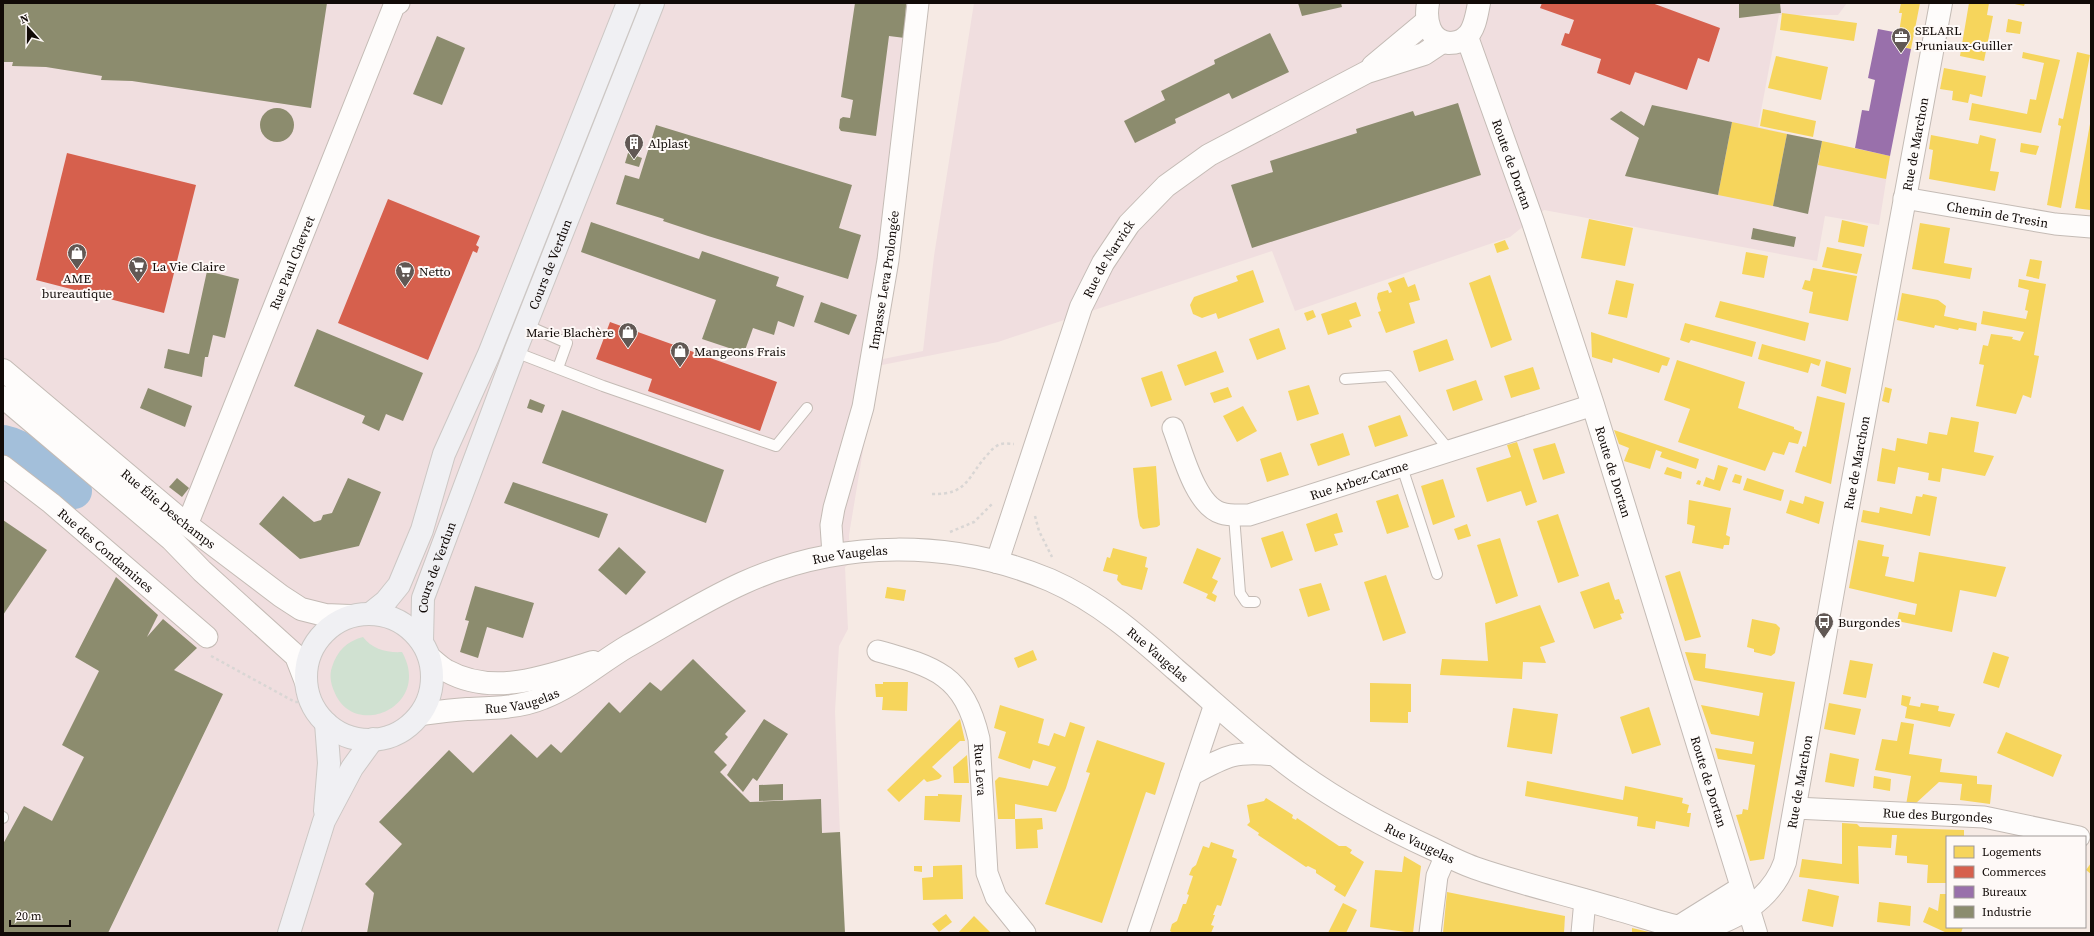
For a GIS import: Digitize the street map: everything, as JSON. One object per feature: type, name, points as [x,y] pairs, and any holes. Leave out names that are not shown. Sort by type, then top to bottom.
[{"type":"main road","name":"Cours de Verdun","points":[[360,615],[386,601],[399,585],[422,530],[444,454],[490,354],[628,3]]},
{"type":"main road","name":"Cours de Verdun","points":[[426,650],[423,598],[515,352],[653,3]]},
{"type":"main road","points":[[1427,12],[1430,32],[1442,42],[1456,43],[1467,37],[1472,28],[1479,3]]},
{"type":"main road","name":"Rue de Marchon","points":[[1749,910],[1766,895],[1780,877],[1785,862],[1904,198],[1941,3]]},
{"type":"main road","name":"Rue de Narvick","points":[[1366,72],[1427,12]]},
{"type":"main road","name":"Route de Dortan","points":[[1467,37],[1533,222],[1593,405],[1756,933]]},
{"type":"main road","name":"Rue de Narvick","points":[[997,562],[1081,307],[1103,263],[1115,243],[1146,205],[1188,168],[1209,156],[1366,72],[1424,54],[1442,42]]},
{"type":"main road","name":"Rue Élie Deschamps","points":[[3,370],[186,524],[281,596],[301,609],[325,615],[360,615]]},
{"type":"main road","name":"Rue Élie Deschamps","points":[[3,397],[171,539],[202,571],[296,656],[306,682]]},
{"type":"main road","name":"Rue Vaugelas","points":[[421,714],[514,706],[539,700],[569,686],[611,656],[743,583],[795,564],[833,554],[884,550],[941,551],[997,562],[1052,581],[1102,609],[1133,631],[1215,704],[1276,755],[1299,772],[1340,800],[1381,824],[1474,868],[1585,900],[1706,932],[1749,910]]},
{"type":"main road","points":[[360,615],[391,617],[408,627],[426,650],[433,677],[430,695],[421,714],[406,728],[387,738],[366,740],[346,735],[326,723],[312,703],[306,682],[308,660],[317,641],[332,626],[360,615]]},
{"type":"main road","name":"Rue Vaugelas","points":[[426,650],[446,671],[468,680],[505,684],[542,678],[611,656]]},
{"type":"main road","points":[[324,821],[329,763],[326,723]]},
{"type":"main road","points":[[289,933],[324,821],[352,768],[373,739]]},
{"type":"main road","points":[[1680,926],[1741,888]]},
{"type":"street","name":"Rue Paul Chevret","points":[[186,524],[189,520],[394,6],[399,3]]},
{"type":"street","name":"Impasse Leva Prolongée","points":[[833,554],[831,524],[834,508],[863,407],[888,260],[912,38],[918,3]]},
{"type":"street","name":"Chemin de Tresin","points":[[1904,198],[2055,224],[2091,226]]},
{"type":"street","name":"Rue Arbez-Carme","points":[[1173,428],[1196,488],[1207,504],[1220,513],[1234,516],[1249,515],[1593,405]]},
{"type":"street","name":"Rue des Condamines","points":[[3,466],[51,502],[207,637]]},
{"type":"street","name":"Rue Leva","points":[[878,651],[918,662],[940,674],[955,686],[967,701],[974,718],[979,739],[987,873],[996,897],[1025,933]]},
{"type":"street","points":[[1138,933],[1215,704]]},
{"type":"street","points":[[1192,775],[1222,758],[1234,755],[1248,752],[1276,755]]},
{"type":"street","name":"Rue des Burgondes","points":[[1795,808],[1984,817],[2074,836]]},
{"type":"street","points":[[1430,933],[1437,876],[1446,855]]},
{"type":"street","points":[[1582,933],[1585,900]]},
{"type":"lane","points":[[526,326],[567,343],[558,368]]},
{"type":"lane","points":[[515,352],[776,446],[807,408]]},
{"type":"lane","points":[[1345,379],[1388,376],[1450,451]]},
{"type":"lane","points":[[1402,467],[1436,574]]},
{"type":"lane","points":[[1234,516],[1240,593],[1246,602],[1255,602]]},
{"type":"path","points":[[932,494],[946,494],[958,490],[968,482],[980,462],[992,449],[1001,444],[1015,444],[1033,451]]},
{"type":"path","points":[[947,534],[974,522],[997,498]]},
{"type":"path","points":[[1034,511],[1039,531],[1054,563]]},
{"type":"path","points":[[207,637],[210,655],[294,702],[312,703]]},
{"type":"shaded area","points":[[3,3],[926,3],[878,360],[923,351],[934,256],[974,3],[1847,3],[1838,15],[1779,15],[1758,127],[1890,156],[1879,225],[1825,216],[1817,261],[1544,210],[1510,237],[1295,311],[1272,251],[998,342],[877,366],[849,535],[849,540],[860,546],[859,557],[845,567],[848,629],[839,646],[835,711],[844,933],[3,933]]},
{"type":"green space","points":[[363,637],[371,645],[385,651],[402,652],[409,672],[407,688],[399,702],[387,711],[372,715],[357,714],[344,706],[334,691],[331,679],[334,661],[343,648],[352,641]]},
{"type":"building: Logements","points":[[1901,3],[1920,3],[1911,49],[1897,46],[1902,13],[1899,13]]},
{"type":"building: Logements","points":[[1969,3],[1989,3],[1987,15],[1993,16],[1984,61],[1960,56]]},
{"type":"building: Logements","points":[[2010,3],[2025,3],[2024,6]]},
{"type":"building: Logements","points":[[1782,13],[1857,23],[1854,41],[1780,30]]},
{"type":"building: Logements","points":[[2008,19],[2022,22],[2020,34],[2006,32]]},
{"type":"building: Logements","points":[[2023,52],[2060,60],[2041,133],[1969,120],[1972,103],[2027,114],[2030,99],[2036,100],[2044,63],[2022,58]]},
{"type":"building: Logements","points":[[2077,52],[2090,55],[2061,208],[2047,205],[2061,126],[2058,125],[2059,118],[2063,119]]},
{"type":"building: Logements","points":[[1776,56],[1828,67],[1821,100],[1768,88]]},
{"type":"building: Logements","points":[[1944,68],[1986,76],[1982,97],[1970,94],[1968,103],[1952,100],[1953,91],[1940,89]]},
{"type":"building: Logements","points":[[1763,109],[1816,121],[1813,137],[1760,126]]},
{"type":"building: Logements","points":[[1732,122],[1787,134],[1773,206],[1718,195]]},
{"type":"building: Logements","points":[[2090,124],[2091,203],[2090,210],[2075,208]]},
{"type":"building: Logements","points":[[1931,135],[1978,144],[1980,135],[1996,139],[1990,171],[1999,172],[1995,191],[1929,179],[1933,150],[1929,149]]},
{"type":"building: Logements","points":[[1822,141],[1890,156],[1886,179],[1818,165]]},
{"type":"building: Logements","points":[[2021,143],[2039,146],[2036,155],[2020,152]]},
{"type":"building: Logements","points":[[1589,219],[1633,228],[1625,266],[1581,258]]},
{"type":"building: Logements","points":[[1842,220],[1868,226],[1864,247],[1838,242]]},
{"type":"building: Logements","points":[[1920,223],[1950,228],[1944,263],[1972,268],[1970,279],[1912,269]]},
{"type":"building: Logements","points":[[1505,240],[1509,249],[1497,253],[1494,244]]},
{"type":"building: Logements","points":[[1827,247],[1862,254],[1857,274],[1822,267]]},
{"type":"building: Logements","points":[[1746,252],[1768,256],[1764,278],[1742,274]]},
{"type":"building: Logements","points":[[2030,259],[2042,261],[2039,279],[2026,276]]},
{"type":"building: Logements","points":[[1813,268],[1857,276],[1848,321],[1809,313],[1813,292],[1802,289],[1805,280],[1810,281]]},
{"type":"building: Logements","points":[[1253,270],[1264,302],[1218,319],[1216,313],[1202,318],[1193,314],[1190,305],[1194,297],[1238,281],[1236,276]]},
{"type":"building: Logements","points":[[1490,275],[1512,340],[1491,348],[1469,283]]},
{"type":"building: Logements","points":[[1404,277],[1408,287],[1415,284],[1420,300],[1409,303],[1415,323],[1386,333],[1378,312],[1381,311],[1377,298],[1378,293],[1388,290],[1389,293],[1392,292],[1388,283]]},
{"type":"building: Logements","points":[[2019,279],[2046,284],[2034,355],[2039,356],[2031,398],[2023,395],[2016,414],[1976,406],[1984,365],[1979,364],[1983,345],[1988,346],[1991,334],[2013,337],[2012,339],[2020,341],[2024,332],[1981,324],[1983,311],[2026,319],[2028,311],[2025,310],[2029,290],[2018,287]]},
{"type":"building: Logements","points":[[1616,280],[1634,284],[1627,318],[1608,314]]},
{"type":"building: Logements","points":[[1902,293],[1938,300],[1946,306],[1944,316],[1977,323],[1976,331],[1959,328],[1958,330],[1935,325],[1934,328],[1897,320]]},
{"type":"building: Logements","points":[[1720,301],[1809,323],[1805,341],[1715,317]]},
{"type":"building: Logements","points":[[1356,302],[1361,316],[1349,320],[1352,327],[1328,335],[1321,314]]},
{"type":"building: Logements","points":[[1313,310],[1316,317],[1307,321],[1304,313]]},
{"type":"building: Logements","points":[[1685,323],[1756,342],[1752,357],[1691,340],[1689,343],[1680,340]]},
{"type":"building: Logements","points":[[1279,328],[1286,349],[1257,360],[1249,339]]},
{"type":"building: Logements","points":[[1591,332],[1670,358],[1667,366],[1662,365],[1659,373],[1613,358],[1612,363],[1592,357]]},
{"type":"building: Logements","points":[[1447,339],[1454,360],[1419,372],[1413,351]]},
{"type":"building: Logements","points":[[1762,344],[1821,360],[1819,366],[1811,363],[1808,373],[1758,359]]},
{"type":"building: Logements","points":[[1216,351],[1224,372],[1185,386],[1177,365]]},
{"type":"building: Logements","points":[[1677,360],[1745,382],[1738,408],[1794,427],[1794,429],[1802,432],[1798,444],[1789,442],[1784,455],[1773,452],[1765,471],[1678,442],[1690,409],[1664,400]]},
{"type":"building: Logements","points":[[1826,361],[1851,368],[1846,394],[1821,386]]},
{"type":"building: Logements","points":[[1533,367],[1540,389],[1511,398],[1504,376]]},
{"type":"building: Logements","points":[[1162,371],[1172,400],[1151,407],[1141,378]]},
{"type":"building: Logements","points":[[1476,380],[1483,400],[1453,411],[1446,390]]},
{"type":"building: Logements","points":[[1309,385],[1319,414],[1297,421],[1288,391]]},
{"type":"building: Logements","points":[[1228,387],[1232,397],[1214,403],[1210,393]]},
{"type":"building: Logements","points":[[1885,387],[1892,389],[1889,403],[1882,401]]},
{"type":"building: Logements","points":[[1817,396],[1845,403],[1831,484],[1795,472],[1803,446],[1806,447]]},
{"type":"building: Logements","points":[[1243,406],[1257,431],[1237,442],[1223,416]]},
{"type":"building: Logements","points":[[1400,415],[1408,436],[1375,447],[1368,426]]},
{"type":"building: Logements","points":[[1951,417],[1979,422],[1974,452],[1994,456],[1985,476],[1942,468],[1940,482],[1928,480],[1929,473],[1898,467],[1895,484],[1877,481],[1882,448],[1895,451],[1897,438],[1927,444],[1929,432],[1947,435]]},
{"type":"building: Logements","points":[[1614,430],[1699,459],[1696,469],[1660,457],[1662,452],[1656,450],[1650,469],[1624,461],[1629,448],[1619,444]]},
{"type":"building: Logements","points":[[1343,433],[1350,455],[1318,466],[1310,444]]},
{"type":"building: Logements","points":[[1517,442],[1537,502],[1526,506],[1521,491],[1487,502],[1476,468],[1511,457],[1507,445]]},
{"type":"building: Logements","points":[[1555,443],[1565,473],[1543,480],[1533,449]]},
{"type":"building: Logements","points":[[1281,452],[1289,475],[1267,482],[1260,459]]},
{"type":"building: Logements","points":[[1718,465],[1728,468],[1720,491],[1703,486],[1706,477],[1714,480]]},
{"type":"building: Logements","points":[[1156,466],[1160,525],[1157,527],[1143,529],[1140,526],[1138,517],[1133,468]]},
{"type":"building: Logements","points":[[1667,467],[1682,472],[1681,479],[1664,474]]},
{"type":"building: Logements","points":[[1735,474],[1742,476],[1740,484],[1732,482]]},
{"type":"building: Logements","points":[[1747,478],[1784,490],[1781,501],[1743,490]]},
{"type":"building: Logements","points":[[1443,479],[1455,517],[1433,525],[1421,486]]},
{"type":"building: Logements","points":[[1698,480],[1701,481],[1700,485],[1696,484]]},
{"type":"building: Logements","points":[[1398,494],[1409,527],[1387,534],[1376,501]]},
{"type":"building: Logements","points":[[1923,494],[1937,497],[1930,536],[1861,522],[1863,510],[1879,513],[1880,507],[1912,514],[1916,496],[1922,497]]},
{"type":"building: Logements","points":[[1805,496],[1824,502],[1819,524],[1786,513],[1790,500],[1803,504]]},
{"type":"building: Logements","points":[[1689,500],[1731,508],[1726,535],[1730,537],[1729,545],[1724,545],[1723,549],[1692,543],[1695,526],[1687,524]]},
{"type":"building: Logements","points":[[1337,513],[1343,532],[1334,534],[1338,545],[1315,552],[1306,524]]},
{"type":"building: Logements","points":[[1558,514],[1579,576],[1558,583],[1537,521]]},
{"type":"building: Logements","points":[[1467,524],[1471,536],[1458,540],[1454,529]]},
{"type":"building: Logements","points":[[1283,531],[1293,560],[1271,568],[1261,538]]},
{"type":"building: Logements","points":[[1500,538],[1518,596],[1496,604],[1477,545]]},
{"type":"building: Logements","points":[[1858,540],[1884,545],[1882,556],[1889,557],[1885,576],[1914,582],[1919,552],[2006,567],[1996,597],[1960,590],[1952,632],[1897,621],[1899,612],[1915,615],[1917,604],[1849,588]]},
{"type":"building: Logements","points":[[1113,548],[1147,557],[1145,567],[1148,568],[1142,590],[1122,585],[1117,580],[1118,575],[1103,571],[1107,557],[1110,558]]},
{"type":"building: Logements","points":[[1197,548],[1221,558],[1212,578],[1218,581],[1212,593],[1217,596],[1215,602],[1206,598],[1208,594],[1183,583]]},
{"type":"building: Logements","points":[[1680,571],[1701,637],[1685,641],[1665,576]]},
{"type":"building: Logements","points":[[1386,575],[1406,633],[1383,641],[1364,582]]},
{"type":"building: Logements","points":[[1609,582],[1615,600],[1619,599],[1624,613],[1620,614],[1622,619],[1594,629],[1580,592]]},
{"type":"building: Logements","points":[[1321,583],[1330,610],[1308,617],[1299,589]]},
{"type":"building: Logements","points":[[887,587],[906,590],[904,601],[885,598]]},
{"type":"building: Logements","points":[[1540,605],[1555,642],[1540,647],[1546,663],[1523,662],[1522,679],[1440,675],[1442,659],[1488,661],[1485,623]]},
{"type":"building: Logements","points":[[1752,619],[1776,624],[1780,628],[1775,653],[1771,656],[1754,652],[1754,649],[1747,647]]},
{"type":"building: Logements","points":[[1033,650],[1037,660],[1018,668],[1014,658]]},
{"type":"building: Logements","points":[[1685,652],[1706,654],[1705,668],[1795,682],[1764,859],[1750,861],[1736,815],[1742,814],[1743,809],[1748,810],[1755,765],[1718,759],[1715,748],[1752,754],[1754,742],[1711,734],[1701,705],[1759,716],[1763,693],[1694,680]]},
{"type":"building: Logements","points":[[1993,652],[2009,657],[1999,688],[1983,683]]},
{"type":"building: Logements","points":[[1850,660],[1873,664],[1866,698],[1843,694]]},
{"type":"building: Logements","points":[[883,682],[908,682],[907,711],[882,710],[883,697],[876,697],[875,684],[883,684]]},
{"type":"building: Logements","points":[[1370,683],[1411,684],[1411,712],[1408,712],[1408,723],[1370,722]]},
{"type":"building: Logements","points":[[1902,695],[1911,697],[1909,705],[1920,707],[1921,703],[1939,706],[1938,711],[1955,714],[1950,727],[1905,718],[1907,707],[1901,705]]},
{"type":"building: Logements","points":[[1829,703],[1861,709],[1855,735],[1824,729]]},
{"type":"building: Logements","points":[[1000,705],[1044,719],[1038,743],[1049,746],[1054,733],[1065,737],[1070,722],[1085,727],[1066,788],[1056,812],[1015,804],[1015,819],[998,819],[995,781],[999,777],[1048,786],[1056,767],[1033,760],[1030,769],[998,758],[1006,732],[994,728]]},
{"type":"building: Logements","points":[[1649,707],[1661,745],[1632,754],[1620,717]]},
{"type":"building: Logements","points":[[1513,708],[1558,714],[1552,754],[1507,747]]},
{"type":"building: Logements","points":[[960,719],[965,741],[960,741],[932,767],[942,776],[939,779],[927,782],[924,779],[899,802],[887,790]]},
{"type":"building: Logements","points":[[1901,722],[1914,724],[1909,754],[1942,759],[1940,772],[1977,776],[1977,784],[1992,785],[1990,804],[1960,800],[1962,784],[1939,782],[1915,804],[1906,805],[1911,776],[1875,770],[1882,739],[1897,741]]},
{"type":"building: Logements","points":[[2006,732],[2062,755],[2053,777],[1997,753]]},
{"type":"building: Logements","points":[[1097,740],[1165,763],[1155,795],[1146,792],[1102,923],[1045,904],[1090,773],[1086,772]]},
{"type":"building: Logements","points":[[1830,753],[1859,759],[1854,787],[1825,782]]},
{"type":"building: Logements","points":[[967,755],[969,783],[954,783],[953,767]]},
{"type":"building: Logements","points":[[1874,776],[1891,779],[1890,791],[1873,788]]},
{"type":"building: Logements","points":[[1527,781],[1623,800],[1625,786],[1683,798],[1682,803],[1689,805],[1687,813],[1691,813],[1689,827],[1656,821],[1655,829],[1637,826],[1638,817],[1525,796]]},
{"type":"building: Logements","points":[[938,794],[962,795],[960,822],[924,820],[925,796],[938,796]]},
{"type":"building: Logements","points":[[1266,798],[1293,815],[1292,818],[1296,820],[1297,818],[1339,846],[1346,846],[1352,850],[1350,853],[1364,862],[1345,897],[1334,890],[1336,886],[1316,873],[1316,870],[1308,866],[1306,867],[1258,835],[1259,833],[1247,825],[1250,822],[1247,805],[1264,801]]},
{"type":"building: Logements","points":[[1042,818],[1043,829],[1037,830],[1038,848],[1016,849],[1015,819]]},
{"type":"building: Logements","points":[[1842,823],[1857,824],[1860,827],[1964,830],[1964,836],[1946,836],[1946,883],[1927,883],[1928,865],[1907,863],[1907,856],[1895,855],[1897,835],[1892,835],[1891,848],[1858,846],[1859,884],[1799,877],[1802,859],[1842,864]]},
{"type":"building: Logements","points":[[1211,842],[1234,850],[1232,857],[1237,859],[1221,906],[1217,905],[1213,915],[1215,915],[1211,925],[1214,926],[1211,933],[1173,933],[1170,931],[1172,924],[1177,921],[1183,904],[1186,904],[1189,895],[1187,894],[1193,876],[1189,875],[1192,868],[1196,865],[1203,846],[1209,848]]},
{"type":"building: Logements","points":[[1404,856],[1421,866],[1413,933],[1370,927],[1375,870],[1402,872]]},
{"type":"building: Logements","points":[[2091,863],[2091,874],[2086,870]]},
{"type":"building: Logements","points":[[962,865],[963,899],[923,900],[922,878],[933,877],[933,866]]},
{"type":"building: Logements","points":[[914,866],[922,866],[922,872],[914,871]]},
{"type":"building: Logements","points":[[1808,889],[1839,896],[1833,927],[1802,921]]},
{"type":"building: Logements","points":[[1447,892],[1565,916],[1564,933],[1443,933]]},
{"type":"building: Logements","points":[[1940,894],[1946,894],[1946,928],[1963,928],[1961,933],[1947,933],[1923,922],[1929,907],[1938,911]]},
{"type":"building: Logements","points":[[1879,902],[1911,906],[1910,926],[1877,922]]},
{"type":"building: Logements","points":[[1343,903],[1357,910],[1346,933],[1328,933]]},
{"type":"building: Logements","points":[[946,914],[952,922],[939,932],[932,924]]},
{"type":"building: Logements","points":[[974,916],[991,933],[958,933]]},
{"type":"building: Logements","points":[[1632,928],[1649,932],[1649,933],[1632,933]]},
{"type":"building: Commerces","points":[[1542,3],[1652,3],[1720,28],[1709,62],[1698,58],[1687,90],[1635,72],[1630,85],[1597,73],[1601,59],[1561,45],[1565,33],[1569,34],[1574,20],[1540,8]]},
{"type":"building: Commerces","points":[[67,153],[196,185],[164,313],[36,280]]},
{"type":"building: Commerces","name":"Netto","points":[[388,199],[480,236],[476,245],[479,247],[477,253],[473,251],[428,360],[338,323]]},
{"type":"building: Commerces","name":"Mangeons Frais","points":[[610,322],[777,382],[760,431],[648,391],[652,379],[596,359]]},
{"type":"building: Bureaux","points":[[1878,29],[1899,33],[1897,46],[1911,49],[1890,156],[1855,148],[1862,110],[1869,111],[1875,80],[1868,78]]},
{"type":"building: Industrie","points":[[3,3],[327,3],[311,108],[132,81],[101,80],[102,76],[46,67],[12,66],[13,62],[3,62]]},
{"type":"building: Industrie","points":[[855,3],[906,3],[905,38],[889,36],[876,136],[841,131],[839,128],[840,119],[843,117],[850,118],[853,100],[841,97]]},
{"type":"building: Industrie","points":[[1298,3],[1341,3],[1342,7],[1302,16]]},
{"type":"building: Industrie","points":[[1739,3],[1780,3],[1781,13],[1739,18]]},
{"type":"building: Industrie","points":[[1270,33],[1289,72],[1232,99],[1229,93],[1175,119],[1176,123],[1135,143],[1124,121],[1165,100],[1161,91],[1215,64],[1214,60]]},
{"type":"building: Industrie","points":[[437,36],[465,48],[442,105],[413,94]]},
{"type":"building: Industrie","points":[[1458,103],[1481,175],[1252,248],[1231,185],[1273,172],[1270,161],[1357,133],[1356,129],[1413,111],[1415,116]]},
{"type":"building: Industrie","points":[[1652,105],[1732,122],[1718,195],[1625,176],[1639,138],[1610,119],[1621,111],[1644,126]]},
{"type":"building: Industrie","points":[[280,108],[289,113],[293,118],[293,132],[289,137],[284,141],[274,142],[270,141],[261,132],[260,122],[261,118],[270,109]]},
{"type":"building: Industrie","points":[[656,125],[852,185],[839,228],[861,235],[848,279],[708,236],[663,221],[664,219],[616,204],[625,175],[639,179]]},
{"type":"building: Industrie","points":[[1787,134],[1822,141],[1808,214],[1773,206]]},
{"type":"building: Industrie","name":"Alplast","points":[[628,153],[642,158],[639,167],[625,163]]},
{"type":"building: Industrie","points":[[591,222],[699,259],[702,251],[779,277],[776,286],[804,296],[794,327],[778,321],[774,335],[753,328],[744,353],[702,339],[716,300],[581,252]]},
{"type":"building: Industrie","points":[[1753,228],[1796,237],[1794,247],[1751,239]]},
{"type":"building: Industrie","points":[[207,271],[239,279],[225,338],[213,335],[208,357],[205,357],[202,377],[164,368],[168,349],[189,354]]},
{"type":"building: Industrie","points":[[821,302],[857,315],[849,335],[814,322]]},
{"type":"building: Industrie","points":[[317,329],[423,373],[403,421],[386,414],[379,431],[362,423],[365,416],[294,386]]},
{"type":"building: Industrie","points":[[148,388],[192,406],[185,427],[140,408]]},
{"type":"building: Industrie","points":[[530,399],[545,405],[542,413],[527,408]]},
{"type":"building: Industrie","points":[[562,410],[724,470],[706,523],[542,463]]},
{"type":"building: Industrie","points":[[177,478],[189,488],[182,497],[169,487]]},
{"type":"building: Industrie","points":[[348,478],[381,492],[359,546],[300,559],[259,524],[283,496],[314,522],[321,520],[323,515],[332,513]]},
{"type":"building: Industrie","points":[[513,482],[608,514],[599,538],[504,503]]},
{"type":"building: Industrie","points":[[3,520],[47,550],[3,615]]},
{"type":"building: Industrie","points":[[619,547],[646,572],[626,595],[598,570]]},
{"type":"building: Industrie","points":[[116,577],[158,615],[147,637],[163,619],[197,648],[174,670],[223,694],[108,933],[3,933],[3,844],[24,806],[52,821],[84,757],[62,745],[99,671],[75,657]]},
{"type":"building: Industrie","points":[[475,586],[534,603],[523,638],[487,627],[478,658],[460,652],[469,621],[465,620]]},
{"type":"building: Industrie","points":[[693,659],[746,711],[725,734],[728,737],[714,752],[727,765],[720,772],[750,802],[821,799],[822,833],[840,832],[845,933],[367,933],[374,893],[365,884],[402,844],[379,822],[449,750],[473,773],[511,734],[537,758],[551,744],[561,753],[609,702],[620,713],[650,682],[661,691]]},
{"type":"building: Industrie","points":[[764,719],[788,734],[757,781],[753,778],[743,792],[727,775]]},
{"type":"building: Industrie","points":[[783,784],[783,800],[759,801],[759,785]]},
{"type":"waterway","points":[[3,443],[22,450],[31,456],[74,491]]},
{"type":"place","name":"SELARL Pruniaux-Guiller","points":[[1901,54]]},
{"type":"place","name":"Alplast","points":[[634,160]]},
{"type":"place","name":"AME bureautique","points":[[77,270]]},
{"type":"place","name":"La Vie Claire","points":[[138,283]]},
{"type":"place","name":"Netto","points":[[405,288]]},
{"type":"place","name":"Marie Blachère","points":[[628,349]]},
{"type":"place","name":"Mangeons Frais","points":[[680,368]]},
{"type":"place","name":"Burgondes","points":[[1824,639]]}]
